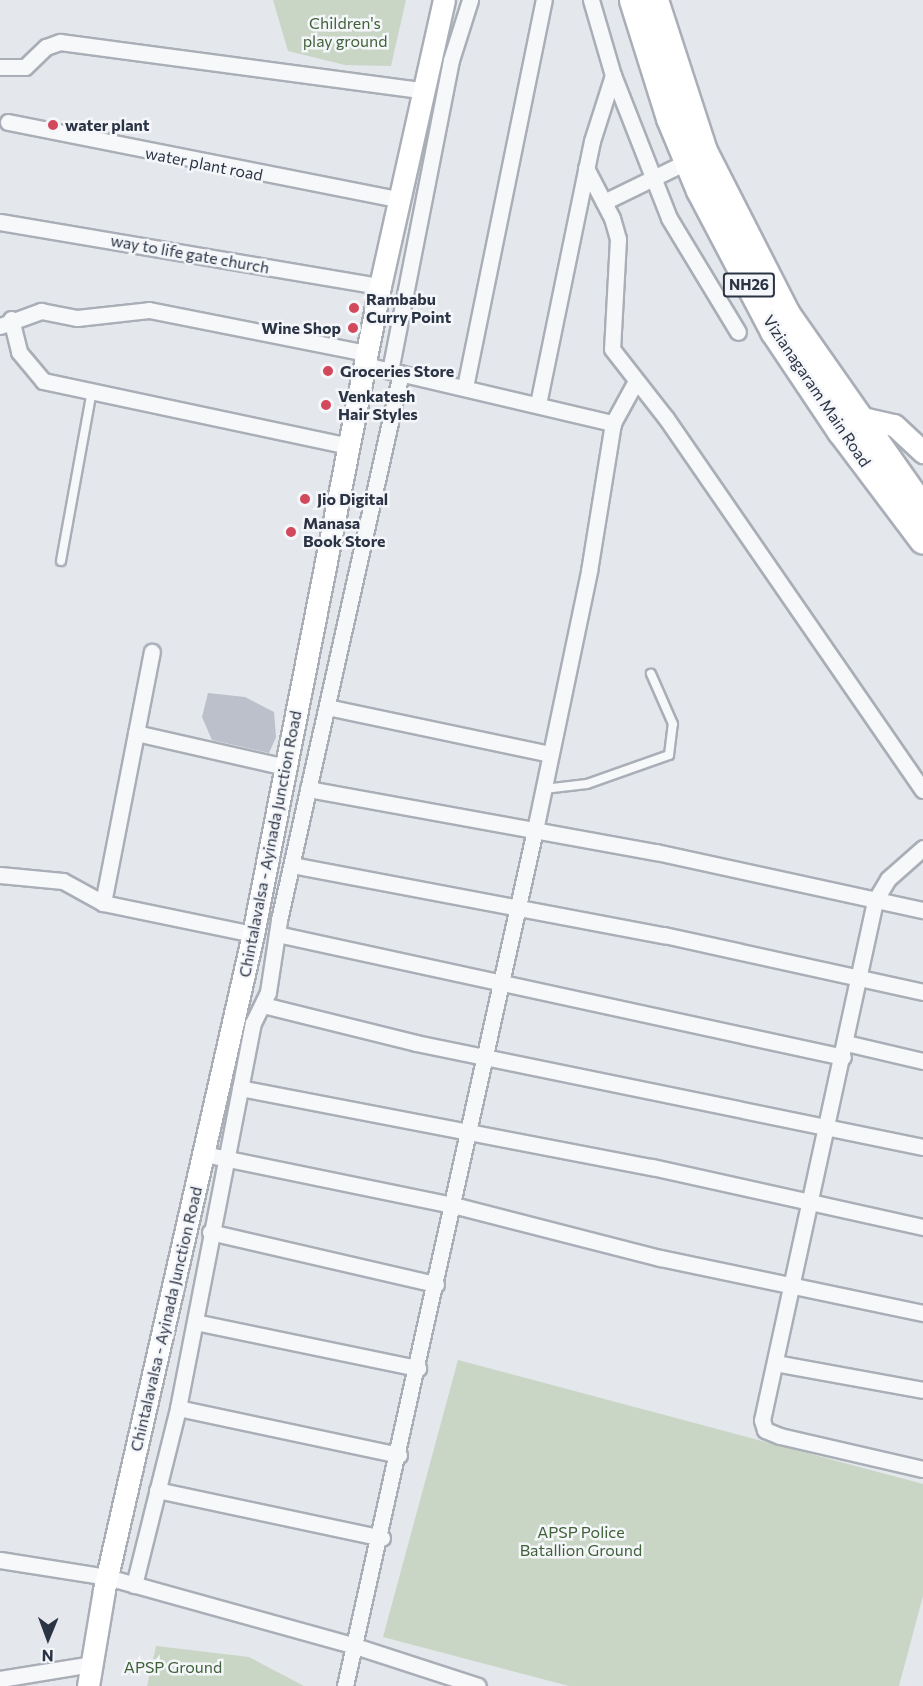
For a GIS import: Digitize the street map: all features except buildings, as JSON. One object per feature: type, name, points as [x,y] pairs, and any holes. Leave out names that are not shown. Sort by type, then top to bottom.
[{"type":"highway","name":"Vizianagaram Main Road","points":[[633,0],[688,160],[774,332],[841,431],[923,540]]},
{"type":"highway","name":"Vizianagaram Main Road","points":[[654,0],[703,151],[786,314],[923,510]]},
{"type":"main road","name":"Chintalavalsa - Ayinada Junction Road","points":[[88,1686],[107,1577],[254,934],[380,286],[401,200],[422,90],[444,0]]},
{"type":"main road","points":[[858,417],[894,425],[923,452]]},
{"type":"street","points":[[134,1585],[178,1408],[210,1232],[227,1159],[253,1023],[263,1005],[327,707],[396,372],[451,60],[470,0]]},
{"type":"street","points":[[465,387],[544,0]]},
{"type":"street","points":[[591,0],[613,75],[669,218],[738,332]]},
{"type":"street","points":[[0,67],[25,67],[46,47],[60,42],[422,90]]},
{"type":"street","points":[[538,405],[586,168],[613,75]]},
{"type":"street","name":"water plant road","points":[[8,122],[401,200]]},
{"type":"street","points":[[604,202],[651,176],[688,160]]},
{"type":"street","points":[[586,168],[612,218],[618,254],[612,349],[923,789]]},
{"type":"street","name":"way to life gate church","points":[[0,222],[380,286]]},
{"type":"street","points":[[349,446],[92,391],[54,385],[34,375],[19,352],[6,322],[41,311],[77,318],[149,310],[366,359],[396,372],[614,423]]},
{"type":"street","points":[[345,1686],[382,1538],[536,830],[614,423],[636,381]]},
{"type":"street","points":[[103,903],[153,652]]},
{"type":"street","points":[[327,707],[550,754]]},
{"type":"street","points":[[136,733],[286,767]]},
{"type":"street","points":[[308,789],[536,830],[923,910]]},
{"type":"street","points":[[923,848],[888,879],[875,901],[861,977],[826,1129],[794,1285],[762,1420],[765,1430],[923,1469]]},
{"type":"street","points":[[292,865],[518,910],[664,935],[923,992]]},
{"type":"street","points":[[0,875],[63,881],[103,903],[254,934]]},
{"type":"street","points":[[277,934],[845,1050],[923,1061]]},
{"type":"street","points":[[263,1005],[486,1056],[826,1129],[923,1147]]},
{"type":"street","points":[[240,1088],[812,1201],[923,1227]]},
{"type":"street","points":[[204,1154],[453,1205],[660,1258],[922,1309]]},
{"type":"street","points":[[210,1232],[436,1284]]},
{"type":"street","points":[[195,1322],[418,1368]]},
{"type":"street","points":[[775,1363],[923,1390]]},
{"type":"street","points":[[178,1408],[399,1455]]},
{"type":"street","points":[[157,1491],[382,1538]]},
{"type":"street","points":[[0,1560],[107,1577],[355,1646],[478,1686]]},
{"type":"street","points":[[0,1679],[93,1664]]},
{"type":"lane","points":[[61,561],[92,391]]},
{"type":"lane","points":[[544,789],[587,784],[669,755],[673,724],[651,674]]},
{"type":"green space","name":"Children's play ground","points":[[273,0],[406,0],[391,66],[345,65],[288,51]]},
{"type":"green space","name":"APSP Police Batallion Ground","points":[[458,1360],[923,1484],[923,1596],[899,1686],[569,1686],[383,1637]]},
{"type":"green space","name":"APSP Ground","points":[[156,1646],[249,1657],[304,1686],[147,1686]]},
{"type":"place","name":"water plant","points":[[53,125]]},
{"type":"place","name":"Rambabu Curry Point","points":[[354,308]]},
{"type":"place","name":"Wine Shop","points":[[353,328]]},
{"type":"place","name":"Groceries Store","points":[[328,371]]},
{"type":"place","name":"Venkatesh Hair Styles","points":[[326,405]]},
{"type":"place","name":"Jio Digital","points":[[305,499]]},
{"type":"place","name":"Manasa Book Store","points":[[291,532]]}]
